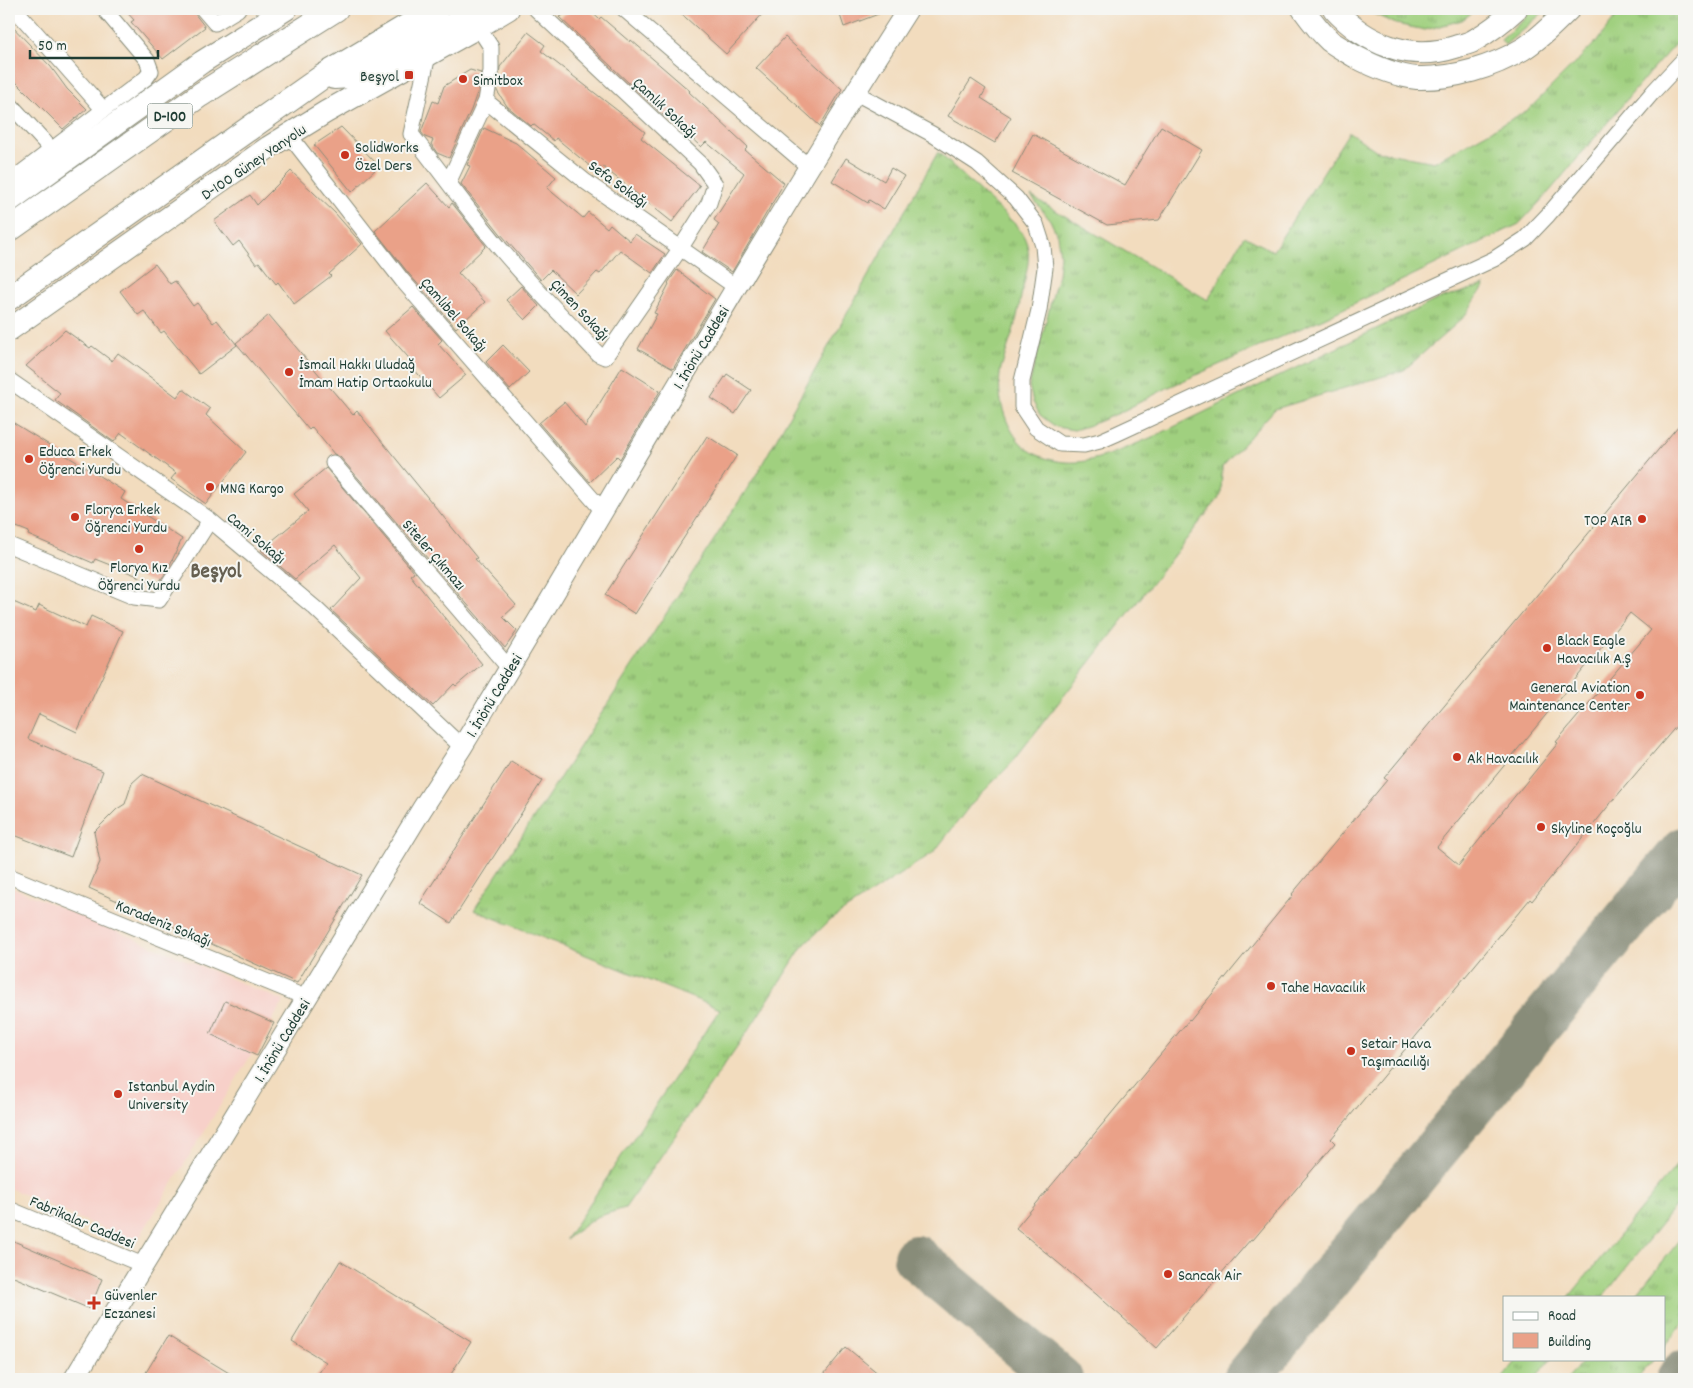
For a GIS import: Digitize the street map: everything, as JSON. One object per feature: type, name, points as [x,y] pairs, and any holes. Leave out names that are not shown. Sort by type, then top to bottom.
[{"type":"highway","name":"D-100","points":[[9,230],[200,95],[336,9]]},
{"type":"highway","points":[[9,298],[322,77],[436,9]]},
{"type":"highway","points":[[322,77],[352,76],[451,26],[484,18]]},
{"type":"main road","points":[[9,201],[202,62],[286,9]]},
{"type":"main road","name":"D-100 Güney Yanyolu","points":[[9,330],[289,135],[428,54],[484,18],[508,9]]},
{"type":"main road","points":[[1303,9],[1331,41],[1351,54],[1373,66],[1417,78],[1447,76],[1498,62],[1538,38],[1569,9]]},
{"type":"main road","points":[[1334,9],[1346,23],[1368,37],[1392,48],[1411,53],[1429,53],[1472,42],[1498,26],[1516,9]]},
{"type":"main road","name":"1. İnönü Caddesi","points":[[74,1379],[510,668],[602,510],[905,10]]},
{"type":"street","points":[[15,9],[103,109]]},
{"type":"street","points":[[9,182],[146,78],[151,72],[147,60],[104,9]]},
{"type":"street","points":[[203,9],[215,23],[238,9]]},
{"type":"street","name":"Çamlık Sokağı","points":[[536,9],[700,163],[715,184],[709,203],[680,248]]},
{"type":"street","points":[[624,9],[809,167]]},
{"type":"street","points":[[428,54],[411,134],[449,181],[486,101],[491,71],[491,46],[484,18]]},
{"type":"street","points":[[854,92],[932,134],[977,163],[1016,198],[1036,224],[1043,246],[1045,268],[1039,310],[1022,381],[1022,407],[1036,428],[1060,444],[1084,445],[1116,434],[1494,259],[1525,238],[1548,215],[1653,92],[1684,59]]},
{"type":"street","name":"Sefa Sokağı","points":[[486,101],[586,182],[736,287]]},
{"type":"street","points":[[9,103],[52,150]]},
{"type":"street","name":"Çamlıbel Sokağı","points":[[289,135],[402,280],[602,510]]},
{"type":"street","name":"Çimen Sokağı","points":[[449,181],[456,193],[505,254],[598,354],[605,357],[680,248]]},
{"type":"street","name":"Cami Sokağı","points":[[9,380],[210,520],[315,608],[462,747]]},
{"type":"street","name":"Siteler Çıkmazı","points":[[334,463],[510,668]]},
{"type":"street","points":[[9,545],[134,597],[159,600],[210,520]]},
{"type":"street","name":"Karadeniz Sokağı","points":[[9,876],[307,998]]},
{"type":"street","name":"Fabrikalar Caddesi","points":[[9,1209],[143,1265]]},
{"type":"shaded area","name":"Istanbul Aydin University","points":[[9,886],[284,1001],[136,1243],[9,1188]]},
{"type":"green space","points":[[1363,9],[1477,9],[1462,20],[1425,30],[1396,24]]},
{"type":"green space","points":[[1531,9],[1547,9],[1505,45],[1501,40],[1524,19]]},
{"type":"green space","points":[[1622,9],[1684,9],[1684,34],[1549,192],[1519,224],[1324,318],[1169,387],[1119,413],[1090,425],[1074,430],[1056,427],[1040,415],[1033,402],[1029,386],[1058,275],[1060,255],[1057,235],[1050,220],[1031,196],[1208,300],[1244,236],[1273,251],[1349,132],[1377,151],[1434,162],[1528,110],[1598,40]]},
{"type":"green space","points":[[938,152],[1015,224],[1025,239],[1028,254],[1027,270],[1015,323],[1001,368],[1000,396],[1008,424],[1018,440],[1033,452],[1051,460],[1081,462],[1099,458],[1123,449],[1155,436],[1434,301],[1485,285],[1464,317],[1404,370],[1275,409],[1222,467],[1221,495],[1009,766],[972,803],[934,852],[830,920],[802,947],[754,1022],[625,1208],[596,1217],[566,1239],[720,1009],[474,910],[756,475]]},
{"type":"green space","points":[[1684,1156],[1684,1195],[1604,1296],[1570,1296]]},
{"type":"green space","points":[[1684,1235],[1684,1322],[1666,1344],[1666,1296],[1635,1296]]},
{"type":"green space","points":[[1517,1360],[1550,1360],[1535,1379],[1502,1379]]},
{"type":"green space","points":[[1583,1360],[1653,1360],[1637,1379],[1568,1379]]},
{"type":"building","points":[[124,9],[191,9],[205,27],[163,59],[131,22],[134,20]]},
{"type":"building","points":[[575,9],[588,9],[599,19],[601,17],[630,42],[631,40],[690,91],[748,147],[745,150],[784,183],[732,272],[702,252],[719,224],[714,220],[744,173],[706,142],[701,147],[668,116],[666,118],[559,17]]},
{"type":"building","points":[[676,9],[767,9],[726,54]]},
{"type":"building","points":[[838,9],[888,9],[889,10],[844,27]]},
{"type":"building","points":[[9,23],[51,67],[67,89],[87,109],[63,129],[9,75]]},
{"type":"building","points":[[528,32],[545,45],[541,51],[645,132],[641,138],[700,186],[672,222],[602,166],[597,172],[556,138],[554,141],[533,124],[531,126],[507,106],[497,91],[500,67]]},
{"type":"building","points":[[785,37],[842,89],[820,126],[756,68]]},
{"type":"building","points":[[470,70],[481,73],[479,87],[471,110],[449,158],[437,153],[431,144],[433,140],[425,137],[421,132],[433,101],[438,103],[444,86]]},
{"type":"building","points":[[971,79],[986,89],[981,98],[1011,117],[995,143],[948,116]]},
{"type":"building","points":[[1161,126],[1202,150],[1159,220],[1107,225],[1012,173],[1033,134],[1125,185]]},
{"type":"building","name":"SolidWorks Özel Ders","points":[[341,127],[379,166],[352,192],[314,145]]},
{"type":"building","points":[[484,128],[516,143],[556,177],[547,188],[583,218],[588,212],[607,228],[610,224],[630,241],[635,234],[665,254],[652,273],[620,250],[600,274],[597,272],[576,294],[551,270],[541,280],[461,184],[470,166],[467,165]]},
{"type":"building","points":[[846,158],[884,181],[891,168],[904,176],[884,209],[869,200],[868,203],[832,181]]},
{"type":"building","points":[[291,171],[335,213],[362,244],[329,274],[331,276],[294,304],[278,282],[276,284],[259,262],[256,264],[239,241],[233,246],[214,221],[250,195],[257,205]]},
{"type":"building","points":[[427,183],[449,207],[452,203],[486,246],[458,273],[485,302],[456,328],[375,231]]},
{"type":"building","points":[[155,264],[170,284],[175,281],[193,306],[197,303],[213,323],[217,320],[237,345],[199,374],[164,331],[161,333],[144,311],[138,315],[120,291]]},
{"type":"building","points":[[677,270],[715,299],[673,369],[638,349],[657,314],[654,313],[668,283]]},
{"type":"building","points":[[521,286],[539,306],[525,320],[506,300]]},
{"type":"building","points":[[413,307],[442,340],[438,344],[466,375],[439,398],[412,367],[415,365],[385,331]]},
{"type":"building","points":[[269,315],[353,415],[357,411],[477,558],[475,559],[516,605],[503,617],[517,631],[505,648],[340,457],[334,454],[312,427],[309,430],[236,343]]},
{"type":"building","points":[[65,330],[90,348],[92,346],[112,361],[118,353],[177,397],[183,389],[210,409],[206,415],[246,452],[206,504],[171,479],[176,473],[121,433],[114,442],[55,400],[60,393],[26,366]]},
{"type":"building","points":[[503,345],[529,372],[510,390],[486,362]]},
{"type":"building","points":[[622,367],[660,391],[620,459],[617,456],[590,482],[539,423],[564,402],[585,427]]},
{"type":"building","points":[[727,374],[751,390],[735,414],[711,398]]},
{"type":"building","points":[[1684,419],[1684,717],[1331,1139],[1335,1143],[1253,1240],[1251,1239],[1157,1348],[1096,1294],[1016,1228],[1190,1021],[1387,780],[1384,778]],"holes":[[[1630,613],[1651,630],[1556,742],[1558,743],[1459,865],[1437,847]]]},
{"type":"building","points":[[9,420],[125,492],[121,499],[182,539],[168,569],[158,584],[95,559],[93,563],[28,535],[29,532],[9,524]]},
{"type":"building","points":[[707,436],[737,455],[635,614],[605,595]]},
{"type":"building","points":[[326,468],[414,572],[410,575],[482,664],[456,686],[454,684],[433,706],[331,610],[361,578],[335,545],[295,579],[261,550],[308,511],[294,494]]},
{"type":"building","points":[[9,600],[36,612],[39,605],[86,627],[91,616],[123,631],[77,732],[39,714],[28,739],[103,771],[71,857],[9,833]]},
{"type":"building","points":[[511,761],[542,781],[451,923],[420,903]]},
{"type":"building","points":[[142,774],[362,875],[297,983],[89,888],[100,862],[94,832],[117,809],[125,804],[132,783]]},
{"type":"building","points":[[225,1001],[274,1023],[257,1056],[210,1034]]},
{"type":"building","points":[[9,1239],[102,1279],[90,1309],[9,1275]]},
{"type":"building","points":[[340,1261],[471,1342],[448,1379],[315,1379],[326,1362],[292,1341]]},
{"type":"building","points":[[168,1336],[239,1379],[142,1379]]},
{"type":"building","points":[[846,1347],[885,1379],[820,1379]]},
{"type":"taxiway","points":[[1246,1379],[1684,850]]},
{"type":"taxiway","points":[[916,1258],[1060,1379]]},
{"type":"taxiway","points":[[1679,1379],[1684,1373]]},
{"type":"place","name":"Beşyol","points":[[409,75]]},
{"type":"place","name":"Simitbox","points":[[463,79]]},
{"type":"place","name":"SolidWorks Özel Ders","points":[[345,155]]},
{"type":"place","name":"İsmail Hakkı Uludağ İmam Hatip Ortaokulu","points":[[289,372]]},
{"type":"place","name":"Educa Erkek Öğrenci Yurdu","points":[[29,459]]},
{"type":"place","name":"MNG Kargo","points":[[210,487]]},
{"type":"place","name":"Florya Erkek Öğrenci Yurdu","points":[[75,517]]},
{"type":"place","name":"TOP AIR","points":[[1642,519]]},
{"type":"place","name":"Florya Kız Öğrenci Yurdu","points":[[139,549]]},
{"type":"place","name":"Black Eagle Havacılık A.Ş","points":[[1547,648]]},
{"type":"place","name":"General Aviation Maintenance Center","points":[[1640,695]]},
{"type":"place","name":"Ak Havacılık","points":[[1457,757]]},
{"type":"place","name":"Skyline Koçoğlu","points":[[1541,827]]},
{"type":"place","name":"Tahe Havacılık","points":[[1271,986]]},
{"type":"place","name":"Setair Hava Taşımacılığı","points":[[1351,1051]]},
{"type":"place","name":"Istanbul Aydin University","points":[[118,1094]]},
{"type":"place","name":"Sancak Air","points":[[1168,1274]]},
{"type":"place","name":"Güvenler Eczanesi","points":[[94,1303]]},
{"type":"district","name":"Beşyol","points":[[216,570]]}]
